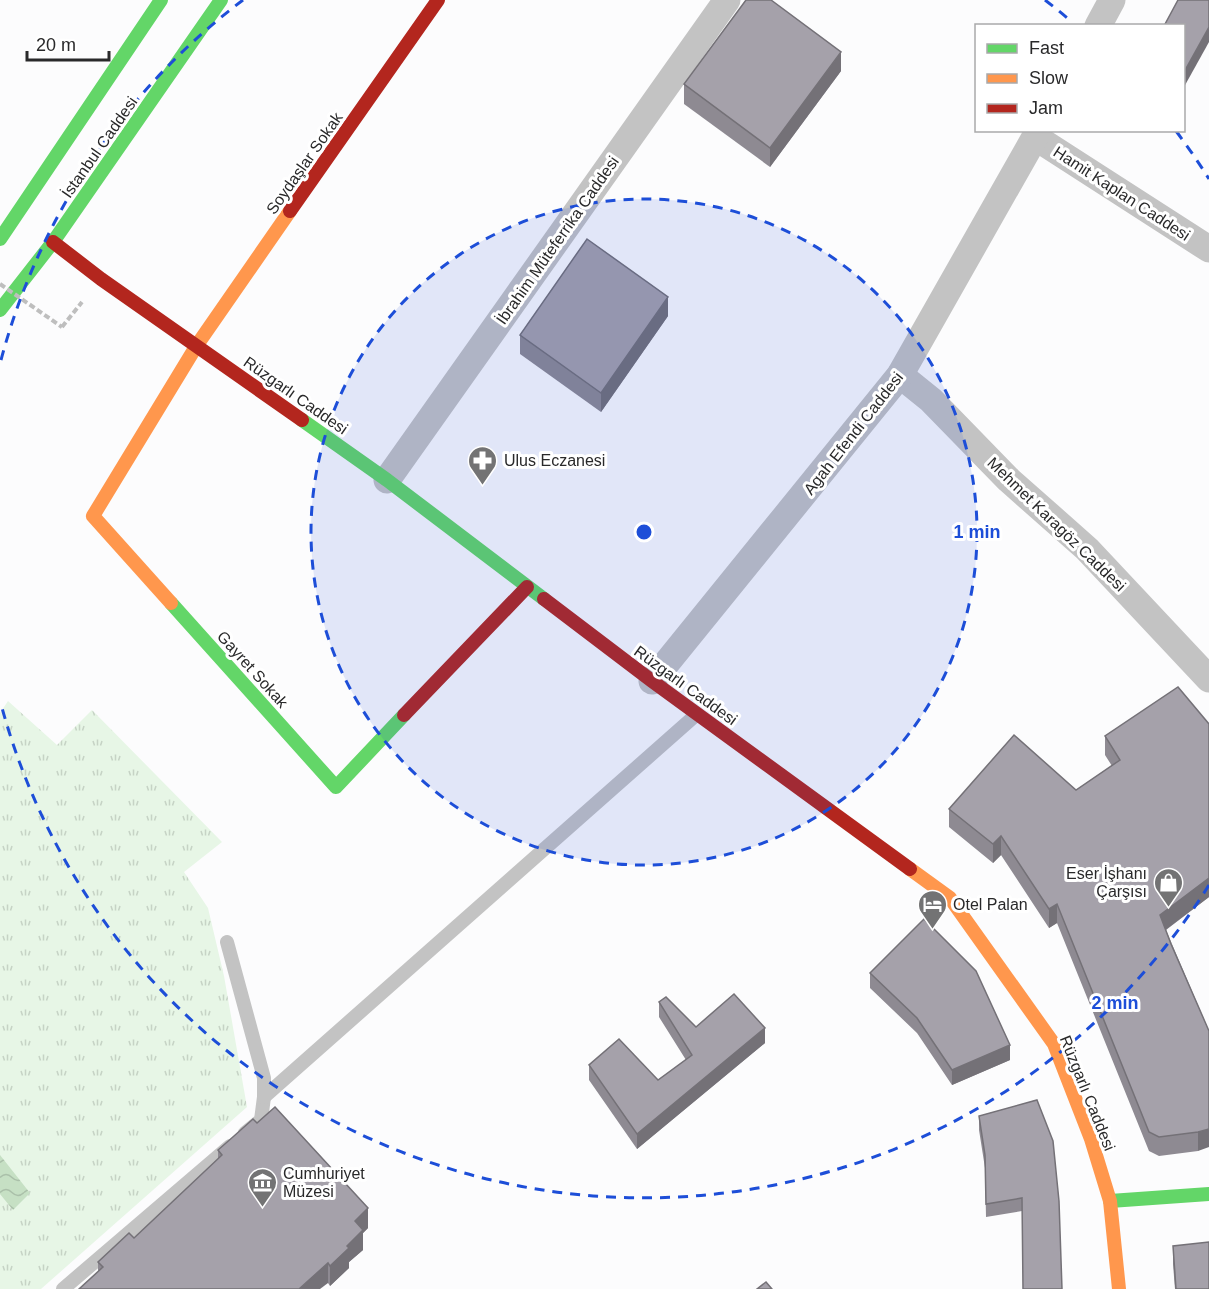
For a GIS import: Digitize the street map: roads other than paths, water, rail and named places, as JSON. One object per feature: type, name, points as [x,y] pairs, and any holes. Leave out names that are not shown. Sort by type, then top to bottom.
[{"type":"street","name":"İstanbul Caddesi","points":[[0,239],[161,0]]},
{"type":"street","name":"İstanbul Caddesi","points":[[0,309],[53,242],[221,0]]},
{"type":"street","name":"Soydaşlar Sokak","points":[[197,345],[438,0]]},
{"type":"street","name":"İbrahim Müteferrika Caddesi","points":[[387,480],[728,0]]},
{"type":"street","points":[[1099,24],[1112,0]]},
{"type":"street","name":"Hamit Kaplan Caddesi","points":[[1037,134],[1209,249]]},
{"type":"street","name":"Agah Efendi Caddesi","points":[[652,681],[900,375],[1037,134]]},
{"type":"street","name":"Rüzgarlı Caddesi","points":[[53,242],[101,279],[387,480],[652,681],[950,898],[1054,1044],[1091,1139],[1110,1201],[1119,1289]]},
{"type":"street","name":"Gayret Sokak","points":[[197,345],[93,516],[336,787],[527,587]]},
{"type":"street","name":"Mehmet Karagöz Caddesi","points":[[900,375],[931,400],[1009,480],[1087,549],[1209,679]]},
{"type":"street","points":[[1110,1201],[1209,1194]]},
{"type":"lane","points":[[264,1097],[697,714]]},
{"type":"lane","points":[[63,1289],[261,1120],[264,1078],[227,942]]},
{"type":"water","points":[[0,1155],[30,1193],[13,1210],[0,1194]]},
{"type":"place","name":"Ulus Eczanesi","points":[[483,486]]},
{"type":"place","name":"Eser İşhanı Çarşısı","points":[[1168,908]]},
{"type":"place","name":"Otel Palan","points":[[932,930]]},
{"type":"place","name":"Cumhuriyet Müzesi","points":[[262,1208]]}]
